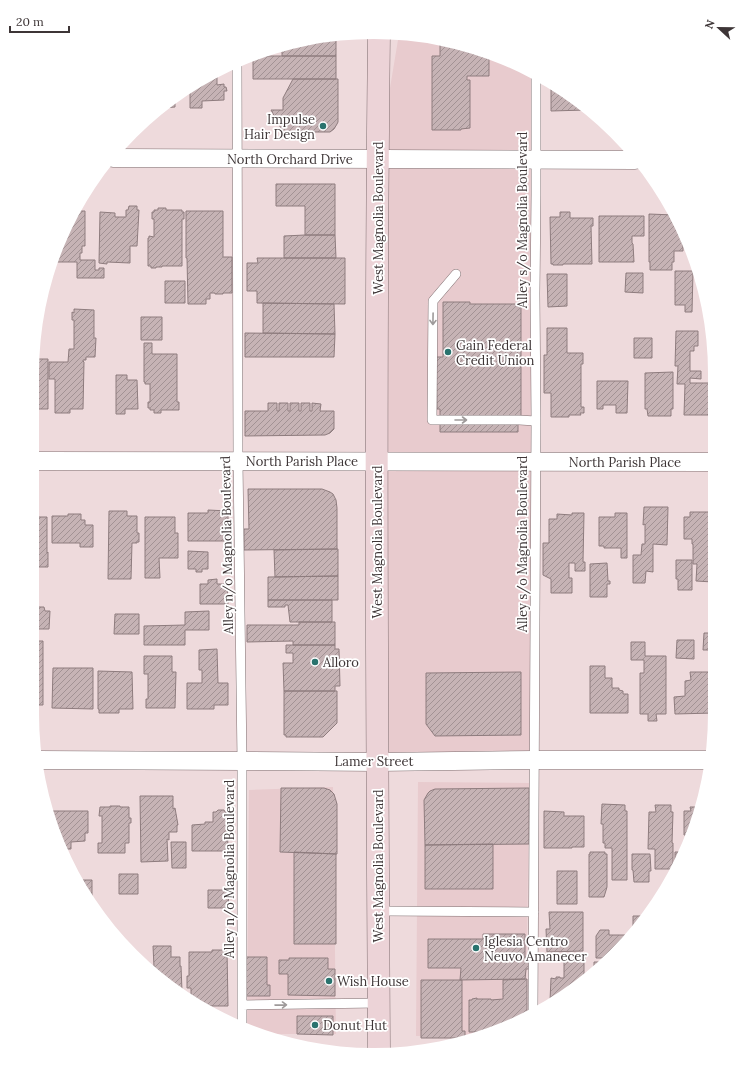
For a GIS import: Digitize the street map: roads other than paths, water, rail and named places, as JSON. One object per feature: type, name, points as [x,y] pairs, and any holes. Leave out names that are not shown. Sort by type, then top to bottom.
[{"type":"main road","name":"West Magnolia Boulevard","points":[[379,39],[377,462],[378,911],[380,1048]]},
{"type":"street","name":"North Orchard Drive","points":[[118,158],[631,160]]},
{"type":"street","name":"North Parish Place","points":[[39,461],[708,462]]},
{"type":"street","name":"Lamer Street","points":[[42,760],[378,762],[705,760]]},
{"type":"lane","name":"Alley n/o Magnolia Boulevard","points":[[237,68],[238,461],[242,761],[242,1022]]},
{"type":"lane","name":"Alley s/o Magnolia Boulevard","points":[[534,1007],[536,81]]},
{"type":"lane","points":[[456,274],[433,301],[432,420],[536,421]]},
{"type":"lane","points":[[378,911],[534,912]]},
{"type":"lane","points":[[242,1006],[379,1003]]},
{"type":"place","name":"Impulse Hair Design","points":[[323,126]]},
{"type":"place","name":"Gain Federal Credit Union","points":[[448,352]]},
{"type":"place","name":"Alloro","points":[[315,662]]},
{"type":"place","name":"Iglesia Centro Neuvo Amanecer","points":[[476,948]]},
{"type":"place","name":"Wish House","points":[[329,981]]},
{"type":"place","name":"Donut Hut","points":[[315,1025]]}]
